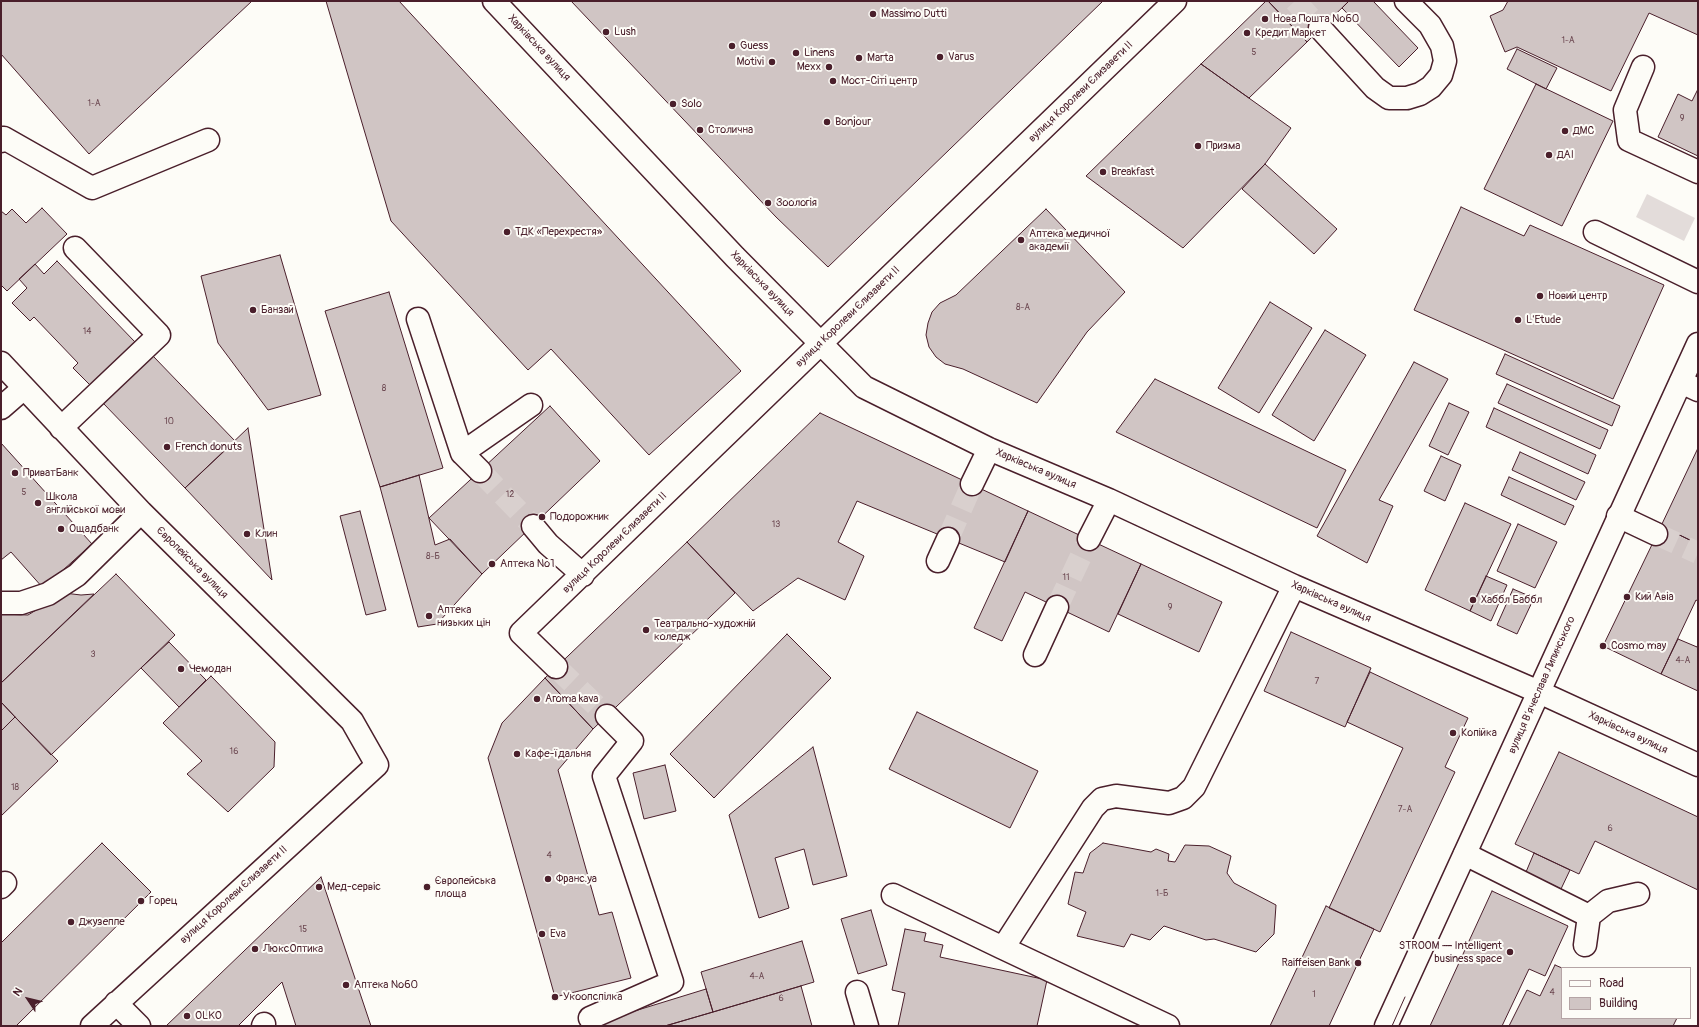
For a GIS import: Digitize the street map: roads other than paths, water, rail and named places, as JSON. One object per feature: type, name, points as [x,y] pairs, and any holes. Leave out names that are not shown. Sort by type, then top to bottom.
[{"type":"street","name":"Харківська вулиця","points":[[494,1],[735,257],[864,387],[989,449],[1109,500],[1294,586],[1539,692],[1698,765]]},
{"type":"street","name":"вулиця Королеви Єлизавети ІІ","points":[[556,667],[521,633],[583,575],[1175,1]]},
{"type":"street","points":[[1320,28],[1375,88],[1389,98],[1407,98],[1420,94],[1431,87],[1441,75],[1445,62],[1442,46],[1430,25],[1406,1]]},
{"type":"street","points":[[1643,67],[1625,110],[1629,140],[1698,172]]},
{"type":"street","points":[[1,141],[4,138],[92,188],[208,140]]},
{"type":"street","points":[[1595,232],[1698,282]]},
{"type":"street","points":[[61,428],[159,334],[75,248]]},
{"type":"street","points":[[418,319],[462,453],[480,471]]},
{"type":"street","name":"вулиця Вʼячеслава Липинського","points":[[1386,1026],[1466,854],[1618,516],[1689,386],[1698,344]]},
{"type":"street","name":"Європейська вулиця","points":[[1,363],[141,512],[352,721],[377,765]]},
{"type":"street","points":[[1,408],[24,388]]},
{"type":"street","points":[[462,453],[531,405]]},
{"type":"street","points":[[972,484],[989,449]]},
{"type":"street","points":[[1089,539],[1109,500]]},
{"type":"street","points":[[1,603],[21,603],[48,594],[77,575],[141,512]]},
{"type":"street","points":[[1618,516],[1656,534]]},
{"type":"street","points":[[533,526],[548,544],[583,575]]},
{"type":"street","points":[[938,561],[948,539]]},
{"type":"street","points":[[1003,948],[1093,808],[1102,799],[1116,796],[1170,803],[1183,798],[1194,787],[1294,586]]},
{"type":"street","points":[[1035,655],[1057,607]]},
{"type":"street","points":[[590,1018],[672,982],[604,776],[632,741],[607,716]]},
{"type":"street","name":"вулиця Королеви Єлизавети ІІ","points":[[92,1026],[377,765]]},
{"type":"street","points":[[1466,854],[1589,916]]},
{"type":"street","points":[[1585,945],[1589,916],[1608,901],[1638,894]]},
{"type":"street","points":[[894,895],[1168,1026]]},
{"type":"street","points":[[857,992],[866,1026]]},
{"type":"street","points":[[116,1003],[139,1026]]},
{"type":"tunnel","points":[[1295,1],[1320,28]]},
{"type":"tunnel","points":[[480,471],[533,526]]},
{"type":"tunnel","points":[[948,539],[972,484]]},
{"type":"tunnel","points":[[1656,534],[1698,553]]},
{"type":"tunnel","points":[[1057,607],[1089,539]]},
{"type":"tunnel","points":[[556,667],[607,716]]},
{"type":"tram line","points":[[1392,1026],[1405,997]]},
{"type":"place","name":"Massimo Dutti","points":[[873,14]]},
{"type":"place","name":"Нова Пошта №60","points":[[1265,19]]},
{"type":"place","name":"Lush","points":[[606,32]]},
{"type":"place","name":"Кредит Маркет","points":[[1247,33]]},
{"type":"place","name":"Guess","points":[[732,46]]},
{"type":"place","name":"Linens","points":[[796,53]]},
{"type":"place","name":"Varus","points":[[940,57]]},
{"type":"place","name":"Marta","points":[[859,58]]},
{"type":"place","name":"Motivi","points":[[772,62]]},
{"type":"place","name":"Mexx","points":[[829,67]]},
{"type":"place","name":"Мост-Сіті центр","points":[[833,81]]},
{"type":"place","name":"Solo","points":[[673,104]]},
{"type":"place","name":"Bonjour","points":[[827,122]]},
{"type":"place","name":"Столична","points":[[700,130]]},
{"type":"place","name":"ДМС","points":[[1565,131]]},
{"type":"place","name":"Призма","points":[[1198,146]]},
{"type":"place","name":"ДАІ","points":[[1549,155]]},
{"type":"place","name":"Breakfast","points":[[1103,172]]},
{"type":"place","name":"Зоологія","points":[[768,203]]},
{"type":"place","name":"ТДК «Перехрестя»","points":[[507,232]]},
{"type":"place","name":"Аптека медичної академії","points":[[1021,240]]},
{"type":"place","name":"Новий центр","points":[[1540,296]]},
{"type":"place","name":"Банзай","points":[[253,310]]},
{"type":"place","name":"L'Etude","points":[[1518,320]]},
{"type":"place","name":"French donuts","points":[[167,447]]},
{"type":"place","name":"ПриватБанк","points":[[15,473]]},
{"type":"place","name":"Школа англійської мови","points":[[38,503]]},
{"type":"place","name":"Подорожник","points":[[542,517]]},
{"type":"place","name":"Ощадбанк","points":[[61,529]]},
{"type":"place","name":"Клин","points":[[247,534]]},
{"type":"place","name":"Аптека №1","points":[[492,564]]},
{"type":"place","name":"Кий Авіа","points":[[1627,597]]},
{"type":"place","name":"Хаббл Баббл","points":[[1473,600]]},
{"type":"place","name":"Аптека низьких цін","points":[[429,616]]},
{"type":"place","name":"Театрально-художній коледж","points":[[646,630]]},
{"type":"place","name":"Cosmo may","points":[[1603,646]]},
{"type":"place","name":"Чемодан","points":[[181,669]]},
{"type":"place","name":"Aroma kava","points":[[537,699]]},
{"type":"place","name":"Копійка","points":[[1453,733]]},
{"type":"place","name":"Кафе-їдальня","points":[[517,754]]},
{"type":"place","name":"Франс.уа","points":[[548,879]]},
{"type":"place","name":"Мед-сервіс","points":[[319,887]]},
{"type":"place","name":"Європейська площа","points":[[427,887]]},
{"type":"place","name":"Горец","points":[[141,901]]},
{"type":"place","name":"Джузеппе","points":[[71,922]]},
{"type":"place","name":"Eva","points":[[542,934]]},
{"type":"place","name":"ЛюксОптика","points":[[255,949]]},
{"type":"place","name":"STROOM — Intelligent business space","points":[[1510,952]]},
{"type":"place","name":"Raiffeisen Bank","points":[[1358,963]]},
{"type":"place","name":"Аптека №60","points":[[346,985]]},
{"type":"place","name":"Укоопспілка","points":[[555,997]]},
{"type":"place","name":"OLKO","points":[[187,1016]]}]
